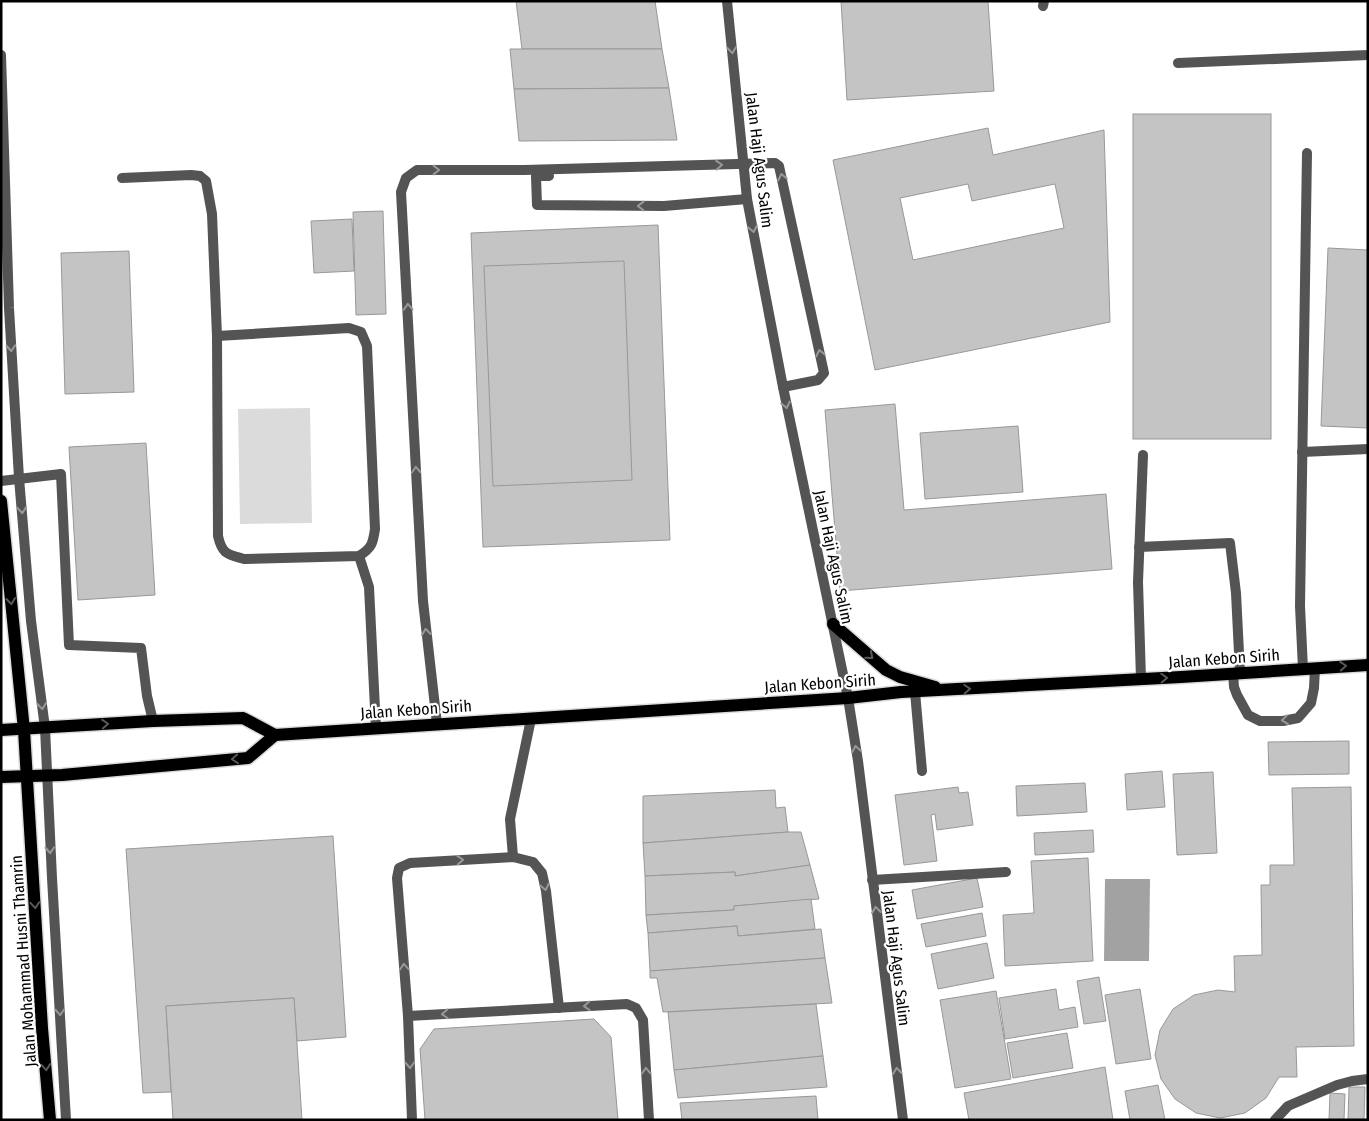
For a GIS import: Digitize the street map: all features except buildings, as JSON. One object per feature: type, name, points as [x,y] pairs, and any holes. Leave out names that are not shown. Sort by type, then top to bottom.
[{"type":"main road","name":"Jalan Mohammad Husni Thamrin","points":[[1,501],[28,776],[50,1120]]},
{"type":"main road","points":[[833,624],[886,670],[900,677],[947,690]]},
{"type":"main road","name":"Jalan Kebon Sirih","points":[[275,735],[915,692],[1368,665]]},
{"type":"main road","points":[[1,730],[243,718],[275,735],[248,758],[46,776],[1,777]]},
{"type":"street","name":"Jalan Haji Agus Salim","points":[[727,1],[747,199],[783,387],[848,698],[858,761],[903,1120]]},
{"type":"street","points":[[1,55],[9,308],[19,478],[31,621],[45,728],[46,776],[66,1120]]},
{"type":"street","points":[[1178,63],[1368,55]]},
{"type":"street","points":[[1139,547],[1230,543],[1236,593],[1236,673],[1234,687],[1237,695],[1248,715],[1260,721],[1283,721],[1298,718],[1311,703],[1314,688],[1309,669],[1300,606],[1306,153]]},
{"type":"street","points":[[437,724],[422,591],[401,192],[406,178],[417,170],[524,170],[775,163],[779,166],[824,373],[818,380],[783,387]]},
{"type":"street","points":[[667,167],[652,174],[536,176],[537,205],[664,206],[747,199]]},
{"type":"street","points":[[122,178],[191,175],[200,176],[206,181],[212,214],[217,336],[218,536],[220,547],[228,554],[244,559],[359,556],[369,550],[374,539],[375,529],[367,346],[361,332],[350,328],[217,336]]},
{"type":"street","points":[[1302,452],[1368,449]]},
{"type":"street","points":[[1141,679],[1138,582],[1143,455]]},
{"type":"street","points":[[1,481],[61,474],[69,645],[141,648],[147,696],[153,721]]},
{"type":"street","points":[[359,556],[369,587],[376,728]]},
{"type":"street","points":[[915,692],[922,770]]},
{"type":"street","points":[[513,856],[510,819],[531,719]]},
{"type":"street","points":[[412,1120],[408,1016],[397,878],[399,868],[410,863],[513,856],[533,862],[542,873],[546,891],[559,1008]]},
{"type":"street","points":[[872,880],[1006,872]]},
{"type":"street","points":[[408,1016],[627,1004],[636,1008],[643,1020],[648,1120]]},
{"type":"street","points":[[1275,1120],[1288,1106],[1337,1085],[1352,1080],[1368,1079]]},
{"type":"shaded area","points":[[310,408],[312,523],[240,524],[238,409]]},
{"type":"shaded area","points":[[1105,879],[1150,879],[1149,961],[1104,961]]}]
